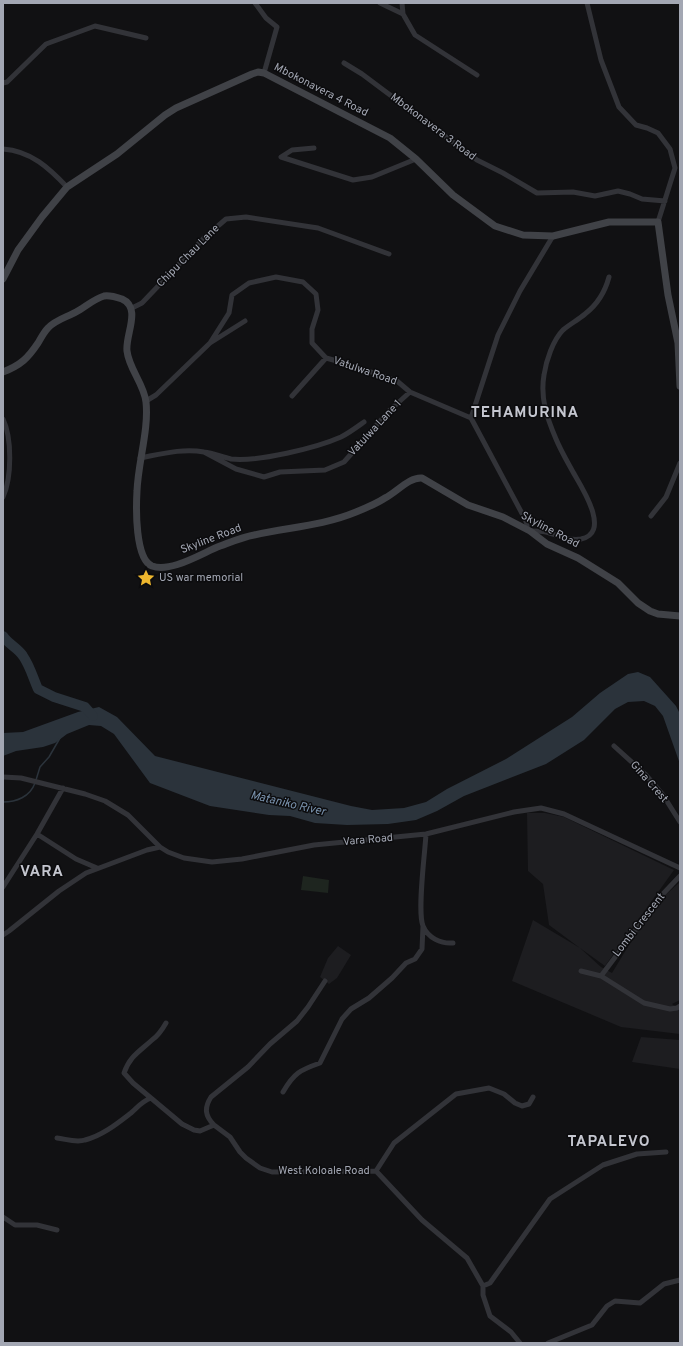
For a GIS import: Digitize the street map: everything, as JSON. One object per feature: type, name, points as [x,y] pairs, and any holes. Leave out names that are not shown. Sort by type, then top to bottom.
[{"type":"street","points":[[255,3],[266,18],[277,27],[264,73]]},
{"type":"street","points":[[380,3],[403,14]]},
{"type":"street","points":[[402,3],[403,14],[415,35],[477,75]]},
{"type":"street","points":[[587,3],[602,60],[619,107],[636,125],[658,134],[670,150],[675,168],[666,201],[658,222],[668,295],[678,343],[680,386]]},
{"type":"street","points":[[3,83],[7,82],[46,44],[95,26],[146,38]]},
{"type":"street","name":"Mbokonavera 3 Road","points":[[344,63],[362,74],[477,160],[537,193],[573,192],[595,196],[618,191],[642,199],[666,201]]},
{"type":"street","name":"Mbokonavera 4 Road","points":[[3,279],[18,250],[42,217],[67,188],[117,154],[154,123],[176,108],[258,72],[264,73],[390,138],[416,159],[454,195],[495,226],[523,235],[553,236],[609,222],[658,222]]},
{"type":"street","points":[[314,148],[292,150],[281,157],[353,180],[372,177],[416,159]]},
{"type":"street","points":[[3,149],[23,152],[37,160],[54,173],[67,188]]},
{"type":"street","name":"Chipu Chau Lane","points":[[132,308],[142,303],[204,238],[226,219],[246,217],[318,228],[389,254]]},
{"type":"street","points":[[553,236],[520,291],[498,335],[471,418],[525,518],[529,531],[546,532],[571,540],[586,537],[593,532],[593,512],[589,501],[562,453],[551,427],[542,390],[547,359],[556,340],[562,331],[586,314],[599,299],[606,289],[609,276]]},
{"type":"street","points":[[210,343],[229,313],[232,294],[248,283],[276,277],[303,282],[316,294],[318,310],[312,329],[312,344],[326,358]]},
{"type":"street","points":[[3,372],[15,368],[29,356],[47,328],[55,322],[77,312],[95,300],[104,296],[111,296],[126,301],[132,308]]},
{"type":"street","name":"Skyline Road","points":[[132,308],[127,351],[146,401],[146,423],[136,492],[138,535],[142,555],[147,563],[164,567],[186,562],[217,547],[253,535],[314,525],[337,518],[378,502],[397,492],[407,482],[417,478],[422,478],[468,505],[503,517],[529,531],[547,544],[570,553],[618,582],[638,603],[650,611],[658,614],[680,616]]},
{"type":"street","points":[[146,401],[156,395],[210,343],[245,321]]},
{"type":"street","name":"Vatulwa Road","points":[[292,396],[326,358],[398,381],[410,392],[471,418]]},
{"type":"street","name":"Vatulwa Lane 1","points":[[204,452],[236,469],[264,477],[280,472],[326,470],[344,462],[390,410],[410,392]]},
{"type":"street","points":[[3,419],[9,438],[9,469],[8,483],[3,497]]},
{"type":"street","points":[[140,458],[188,450],[204,452],[231,459],[278,455],[319,445],[343,436],[364,422]]},
{"type":"street","points":[[651,516],[666,497],[680,463]]},
{"type":"street","name":"Gina Crest","points":[[614,746],[645,774],[663,795],[680,822]]},
{"type":"street","name":"Vara Road","points":[[3,777],[32,780],[105,801],[117,808],[142,829],[160,847],[168,852],[184,858],[212,862],[242,859],[314,845],[426,834],[514,812],[541,808],[564,814],[680,868]]},
{"type":"street","points":[[3,887],[37,834],[63,788]]},
{"type":"street","points":[[37,834],[76,859],[97,868]]},
{"type":"street","points":[[283,1092],[291,1078],[304,1069],[320,1063],[342,1019],[350,1009],[368,998],[392,978],[406,963],[415,959],[422,949],[423,926],[420,913],[426,834]]},
{"type":"street","points":[[3,934],[9,932],[59,891],[86,873],[160,847]]},
{"type":"street","name":"Lombi Crescent","points":[[601,976],[661,896],[680,876]]},
{"type":"street","points":[[423,926],[429,935],[435,940],[444,944],[453,943]]},
{"type":"street","points":[[581,971],[601,976],[644,1004],[670,1009],[680,1006]]},
{"type":"street","points":[[166,1023],[152,1040],[131,1058],[124,1073],[132,1083],[182,1124],[194,1130],[200,1131],[214,1125],[208,1120],[206,1112],[207,1103],[210,1097],[248,1067],[270,1044],[296,1021],[308,1007],[325,981]]},
{"type":"street","points":[[376,1171],[394,1143],[456,1094],[489,1088],[504,1094],[522,1106],[529,1104],[533,1097]]},
{"type":"street","points":[[57,1138],[73,1141],[85,1140],[116,1124],[140,1104],[151,1098]]},
{"type":"street","name":"West Koloale Road","points":[[214,1125],[230,1137],[246,1158],[260,1168],[272,1172],[376,1171],[422,1220],[467,1258],[483,1286],[483,1295],[490,1316],[511,1332],[520,1343]]},
{"type":"street","points":[[483,1286],[490,1283],[550,1199],[603,1165],[637,1154],[666,1152]]},
{"type":"street","points":[[3,1217],[15,1225],[37,1225],[57,1230]]},
{"type":"street","points":[[548,1343],[592,1325],[607,1306],[615,1301],[640,1303],[664,1284],[680,1280]]},
{"type":"shaded area","points":[[527,813],[545,813],[564,817],[674,870],[605,966],[549,925],[543,884],[528,871]]},
{"type":"shaded area","points":[[303,876],[329,880],[328,893],[301,890]]},
{"type":"shaded area","points":[[680,882],[680,1000],[672,1004],[675,1006],[680,1003],[680,1034],[621,1027],[512,981],[533,920],[580,948],[601,967],[612,973],[652,907]]},
{"type":"shaded area","points":[[338,946],[351,955],[337,978],[329,984],[320,977],[328,958]]},
{"type":"shaded area","points":[[641,1037],[680,1040],[680,1069],[632,1062]]},
{"type":"water","name":"Mataniko River","points":[[638,672],[650,677],[676,706],[680,714],[680,764],[663,716],[655,706],[644,701],[628,702],[615,709],[584,740],[546,764],[464,796],[437,811],[416,820],[388,824],[347,825],[315,823],[290,816],[269,815],[210,806],[150,783],[114,734],[101,726],[89,725],[67,734],[55,743],[43,747],[16,751],[3,756],[3,733],[23,732],[78,712],[99,707],[117,717],[155,756],[351,806],[372,810],[404,808],[426,802],[447,789],[506,759],[572,717],[600,693],[628,674]]},
{"type":"waterway","points":[[3,636],[23,656],[30,668],[38,689],[54,697],[85,707],[93,716]]},
{"type":"waterway","points":[[36,780],[40,767],[49,757],[60,738]]},
{"type":"waterway","points":[[3,802],[22,798],[30,792],[35,783]]},
{"type":"place","name":"US war memorial","points":[[146,578]]},
{"type":"district","name":"TEHAMURINA","points":[[525,413]]},
{"type":"district","name":"VARA","points":[[42,872]]},
{"type":"district","name":"TAPALEVO","points":[[609,1142]]}]
